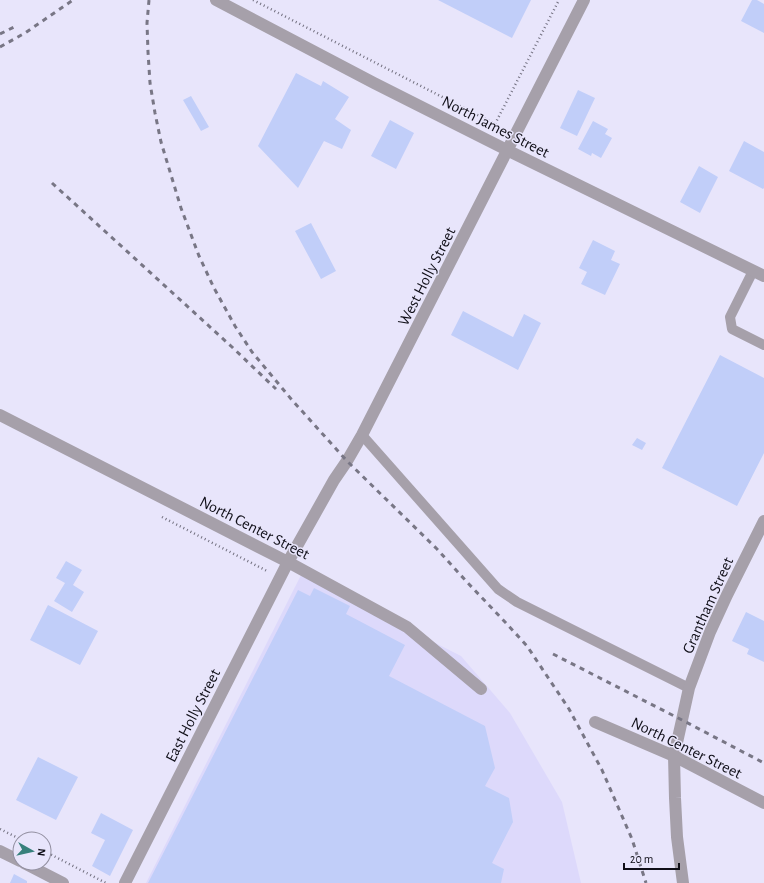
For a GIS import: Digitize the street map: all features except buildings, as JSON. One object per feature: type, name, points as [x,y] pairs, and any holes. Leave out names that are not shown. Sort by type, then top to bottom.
[{"type":"street","name":"North James Street","points":[[216,0],[374,83],[507,150],[758,273]]},
{"type":"street","name":"West Holly Street","points":[[288,562],[334,480],[362,435],[584,0]]},
{"type":"street","name":"North Center Street","points":[[0,414],[288,562],[407,627],[481,689]]},
{"type":"street","name":"Grantham Street","points":[[683,883],[677,837],[674,756],[685,705],[689,688],[710,632],[764,521]]},
{"type":"street","name":"East Holly Street","points":[[125,883],[288,562]]},
{"type":"street","name":"North Center Street","points":[[595,722],[674,756],[764,802]]},
{"type":"street","points":[[0,851],[12,857]]},
{"type":"street","points":[[40,871],[63,883]]},
{"type":"lane","points":[[758,273],[730,317],[732,329],[764,344]]},
{"type":"lane","points":[[362,435],[498,589],[517,602],[689,688]]},
{"type":"path","points":[[253,0],[495,124],[559,0]]},
{"type":"path","points":[[162,518],[269,572]]},
{"type":"path","points":[[0,829],[12,835]]},
{"type":"path","points":[[52,855],[106,883]]},
{"type":"shaded area","points":[[301,575],[461,656],[510,713],[562,802],[581,883],[146,883]]},
{"type":"railway","points":[[0,47],[25,33],[73,0]]},
{"type":"railway","points":[[149,0],[147,23],[150,83],[161,142],[181,208],[199,256],[214,288],[235,326],[252,352],[292,400],[347,461],[437,549],[527,646],[569,709],[602,770],[632,839],[646,883]]},
{"type":"railway","points":[[0,34],[16,26]]},
{"type":"railway","points":[[52,183],[276,389]]},
{"type":"railway","points":[[553,654],[764,763]]}]
